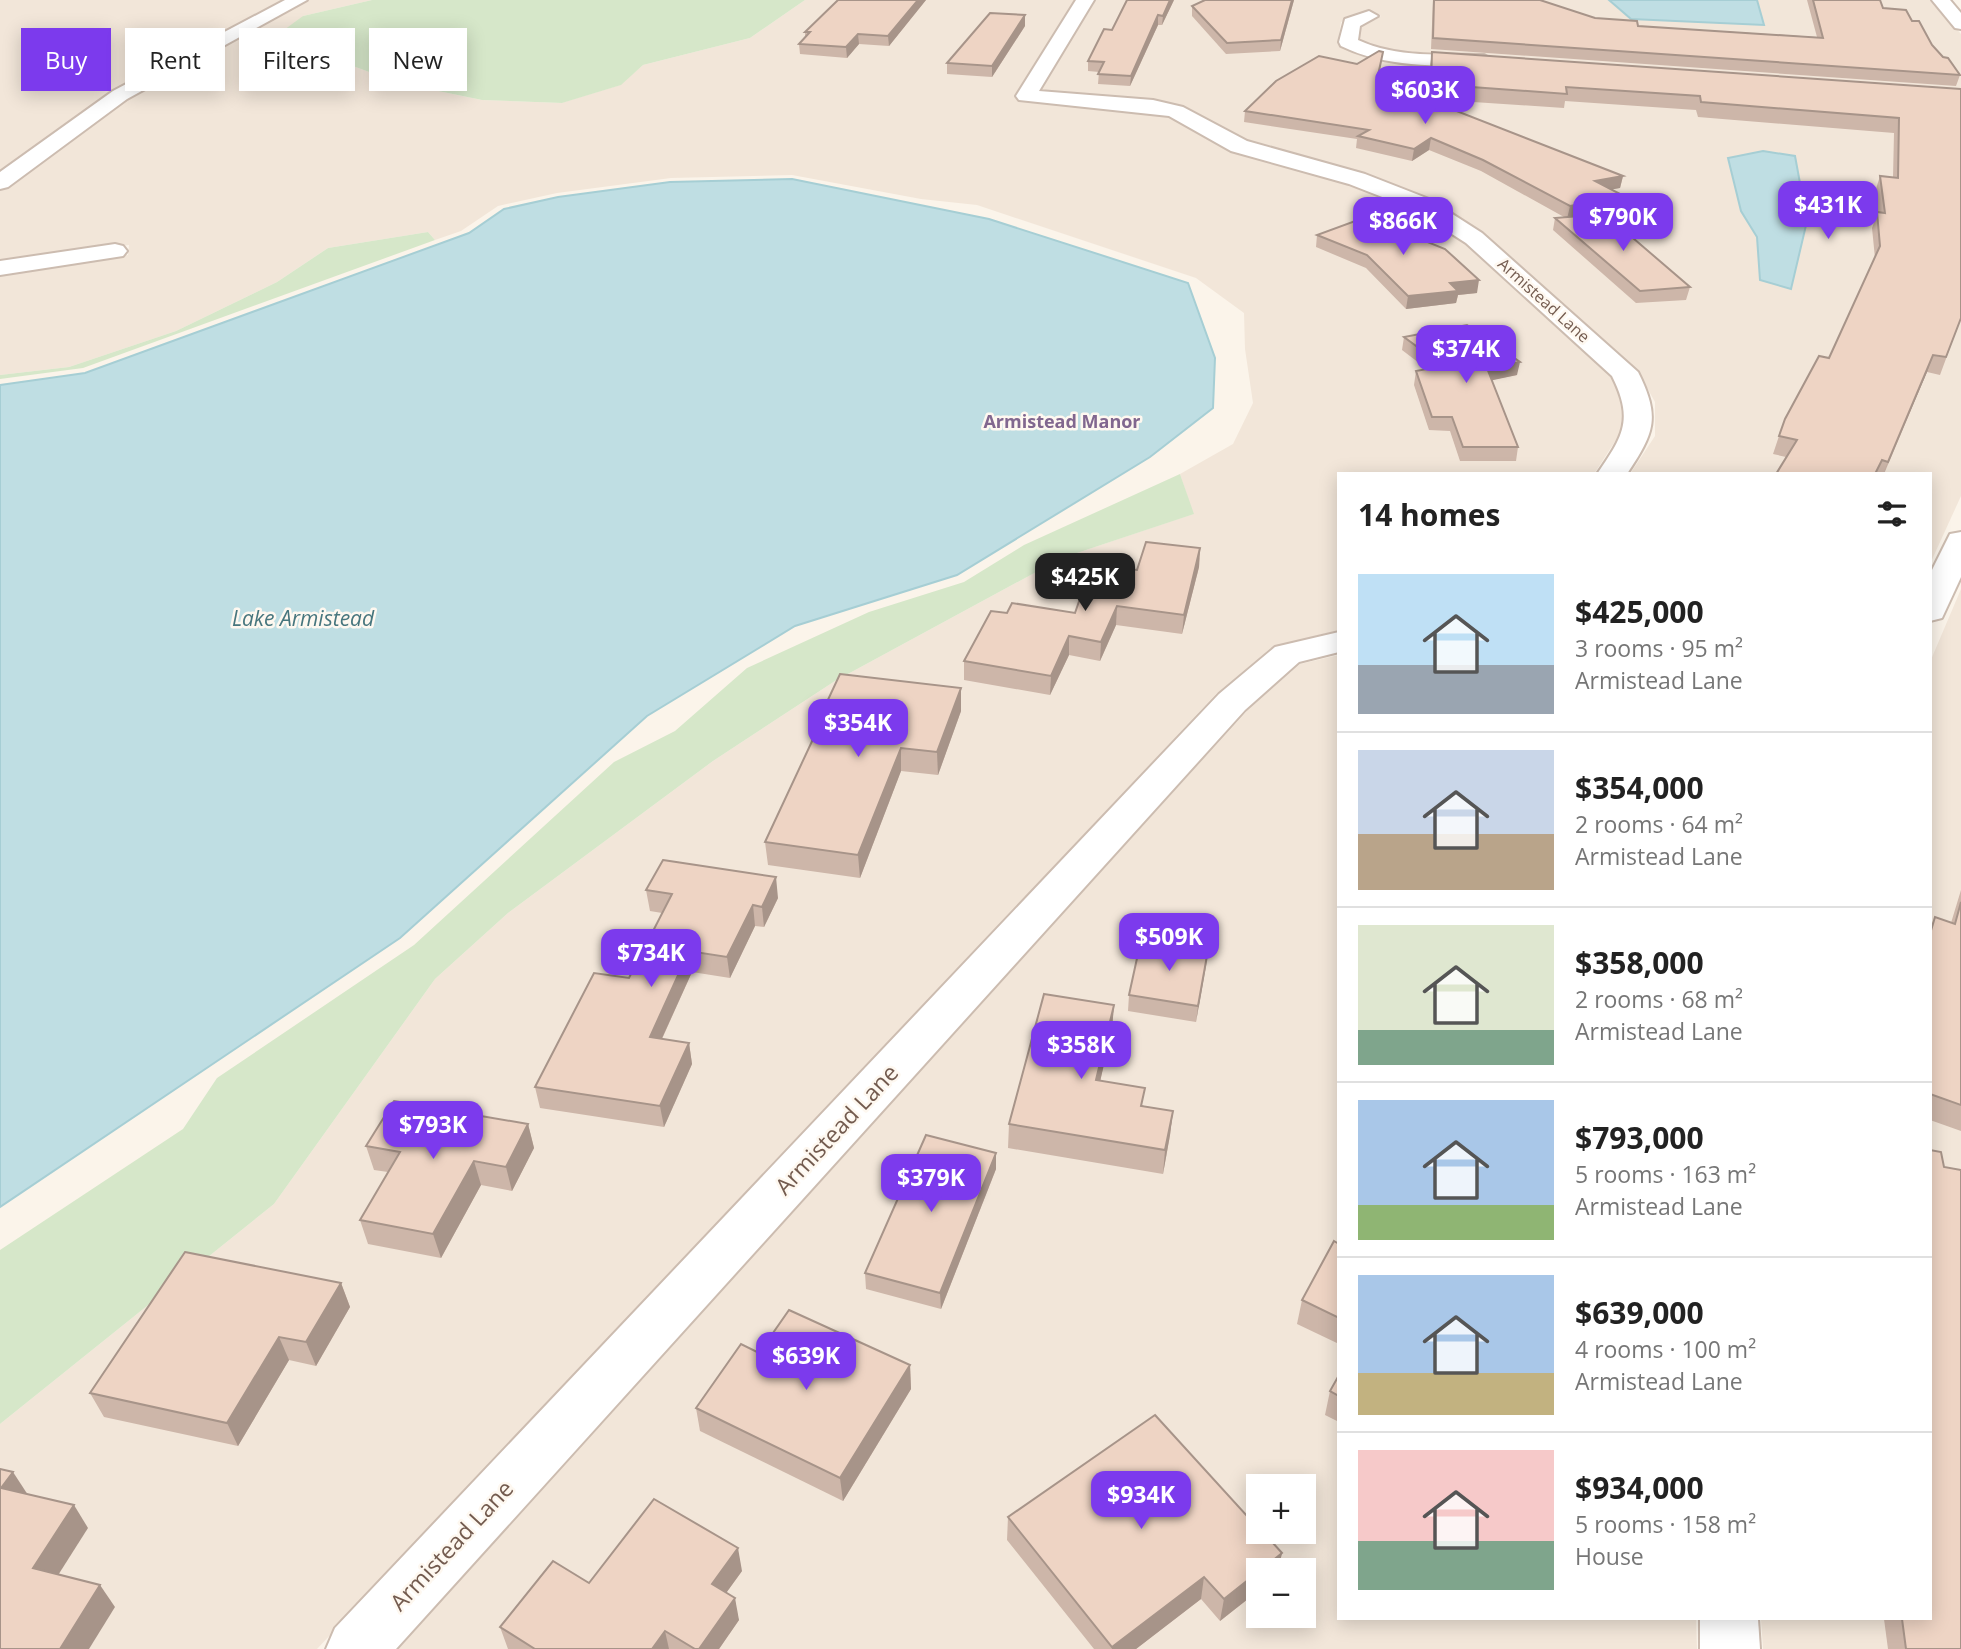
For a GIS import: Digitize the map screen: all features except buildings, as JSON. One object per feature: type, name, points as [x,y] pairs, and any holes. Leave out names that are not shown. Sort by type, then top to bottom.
[{"type":"street","points":[[0,182],[120,95],[298,0]]},
{"type":"street","name":"Armistead Lane","points":[[1085,0],[1026,96],[1153,106],[1177,111],[1239,146],[1357,179],[1421,204],[1474,238],[1624,372],[1640,401],[1639,432],[1613,472]]},
{"type":"street","points":[[1941,0],[1961,24]]},
{"type":"street","points":[[1369,16],[1351,23],[1348,42],[1360,49],[1382,54],[1506,63]]},
{"type":"street","points":[[0,268],[115,251]]},
{"type":"street","points":[[1932,606],[1961,541]]},
{"type":"street","name":"Armistead Lane","points":[[356,1649],[1232,702],[1287,654],[1337,642]]},
{"type":"street","points":[[1729,1620],[1730,1649]]},
{"type":"shaded area","points":[[0,0],[288,0],[225,33],[225,28],[125,28],[125,86],[0,173]]},
{"type":"shaded area","points":[[307,0],[372,0],[303,16],[300,28],[255,28]]},
{"type":"shaded area","points":[[805,0],[1075,0],[1016,95],[1024,100],[1169,114],[1412,207],[1463,240],[1610,373],[1624,400],[1623,429],[1595,472],[1337,472],[1337,631],[1272,647],[1216,694],[317,1649],[0,1649],[0,1424],[274,1204],[435,979],[508,913],[713,761],[835,681],[1062,558],[1193,514],[1180,474],[1233,444],[1253,403],[1245,349],[1244,313],[1196,278],[977,205],[921,199],[792,175],[671,178],[557,193],[498,206],[461,231],[435,240],[428,232],[328,248],[277,282],[176,331],[69,367],[0,375],[0,274],[128,255],[129,245],[0,263],[0,191],[139,91],[225,91],[225,44],[239,37],[239,91],[355,91],[355,67],[369,72],[369,91],[438,91],[482,100],[561,103],[620,85],[643,65],[750,38]]},
{"type":"shaded area","points":[[1094,0],[1609,0],[1631,19],[1764,24],[1757,0],[1931,0],[1961,34],[1961,91],[1385,51],[1358,42],[1361,25],[1381,16],[1367,11],[1341,22],[1338,41],[1351,51],[1381,58],[1961,98],[1961,496],[1932,560],[1932,472],[1631,472],[1655,436],[1655,402],[1637,370],[1486,236],[1429,201],[1247,143],[1185,109],[1039,93]],"holes":[[[1757,237],[1791,288],[1760,280]]]},
{"type":"shaded area","points":[[1961,589],[1961,1649],[1763,1649],[1761,1620],[1932,1620],[1932,657]]},
{"type":"shaded area","points":[[1337,655],[1337,1620],[1696,1620],[1697,1649],[394,1649],[1248,710],[1300,664]]},
{"type":"green space","points":[[372,0],[805,0],[750,38],[643,65],[621,85],[562,103],[482,100],[438,91],[467,91],[467,28],[369,28],[369,72],[355,67],[355,28],[287,28],[303,16]]},
{"type":"green space","points":[[428,232],[435,240],[83,368],[0,379],[0,375],[69,367],[176,331],[277,282],[328,248]]},
{"type":"green space","points":[[1180,474],[1194,514],[1062,558],[835,681],[713,761],[508,913],[435,979],[274,1204],[0,1424],[0,1250],[183,1129],[217,1078],[414,945],[614,762],[675,731],[747,668],[869,612],[964,582],[1024,545]]},
{"type":"water","points":[[1609,0],[1757,0],[1764,25],[1631,19]]},
{"type":"water","points":[[1763,151],[1795,156],[1807,221],[1791,289],[1760,280],[1757,237],[1741,211],[1728,158]]},
{"type":"water","name":"Lake Armistead","points":[[792,179],[989,219],[1188,283],[1215,358],[1213,408],[1150,457],[957,575],[795,626],[647,716],[400,938],[0,1207],[0,385],[85,373],[469,233],[504,209],[558,197],[670,182]]},
{"type":"district","name":"Armistead Manor","points":[[1062,421]]}]
